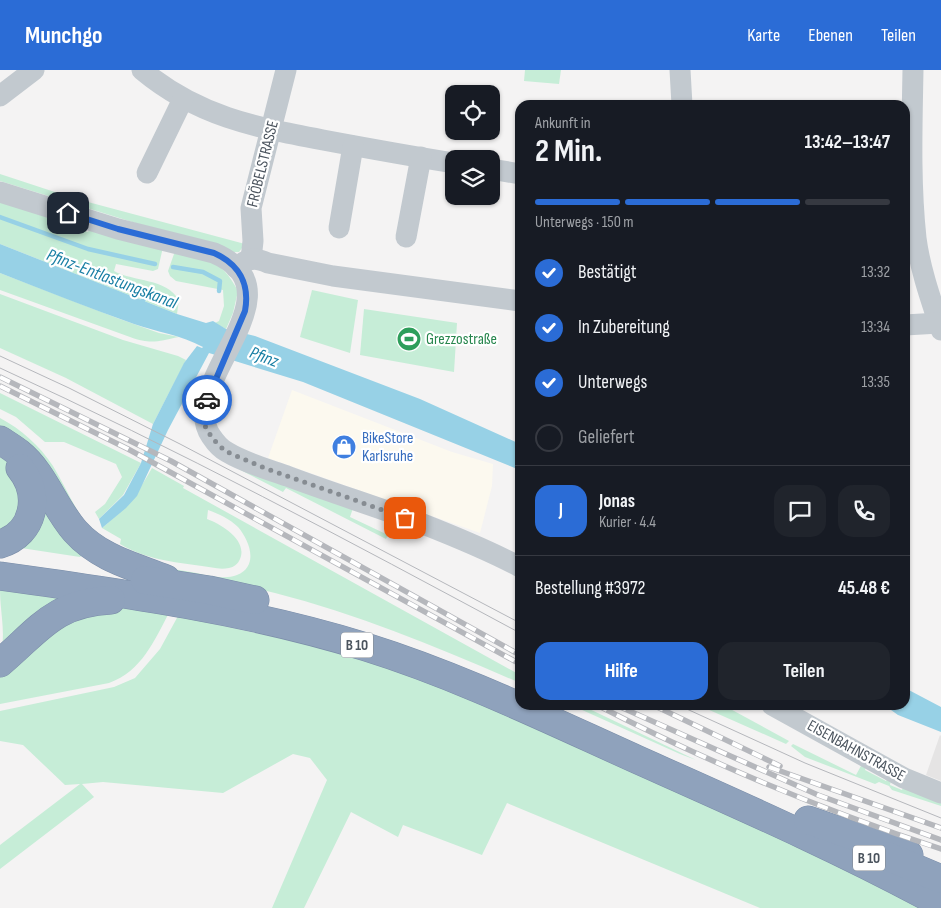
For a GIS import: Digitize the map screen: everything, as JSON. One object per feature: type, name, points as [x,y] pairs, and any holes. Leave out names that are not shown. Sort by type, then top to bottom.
[{"type":"highway","points":[[0,440],[20,453],[75,531],[87,542],[102,553],[126,565],[171,593]]},
{"type":"highway","points":[[0,452],[15,461],[26,476],[33,495],[32,513],[28,521],[10,541],[0,544]]},
{"type":"highway","name":"B 10","points":[[0,561],[171,593],[366,647],[432,670],[515,705]]},
{"type":"highway","name":"B 10","points":[[0,576],[171,593],[297,610],[366,632],[435,658],[515,693]]},
{"type":"highway","points":[[0,662],[48,619],[69,607],[94,601],[171,593]]},
{"type":"highway","name":"B 10","points":[[526,710],[802,825],[941,879]]},
{"type":"highway","name":"B 10","points":[[552,710],[941,887]]},
{"type":"highway","points":[[802,825],[941,866]]},
{"type":"highway","points":[[802,825],[941,904]]},
{"type":"street","points":[[0,96],[34,70]]},
{"type":"street","points":[[142,70],[183,99],[220,116],[272,130],[445,161]]},
{"type":"street","name":"FRÖBELSTRASSE","points":[[243,263],[253,241],[251,208],[286,70]]},
{"type":"street","points":[[680,70],[682,100]]},
{"type":"street","points":[[910,128],[913,70]]},
{"type":"street","points":[[147,174],[183,99]]},
{"type":"street","points":[[340,228],[353,146]]},
{"type":"street","points":[[406,237],[421,157]]},
{"type":"street","points":[[500,171],[515,173]]},
{"type":"street","points":[[910,185],[920,263],[940,327],[910,325]]},
{"type":"street","points":[[0,192],[118,229],[214,253],[243,263],[515,300]]},
{"type":"street","points":[[243,263],[247,299],[239,325],[209,393],[204,416],[205,426],[212,438],[225,451],[262,467],[485,548],[515,564]]},
{"type":"street","name":"EISENBAHNSTRASSE","points":[[781,710],[904,778],[941,793]]},
{"type":"shaded area","points":[[292,390],[452,452],[493,464],[492,486],[480,533],[268,458]]},
{"type":"shaded area","points":[[941,736],[941,781],[926,775]]},
{"type":"green space","points":[[525,70],[561,70],[559,84],[524,81]]},
{"type":"green space","points":[[0,174],[73,198],[245,244],[239,252],[229,252],[0,181]]},
{"type":"green space","points":[[0,199],[45,214],[49,219],[88,232],[90,228],[163,247],[158,269],[153,271],[116,264],[114,271],[166,288],[179,300],[177,314],[0,244]]},
{"type":"green space","points":[[177,252],[214,263],[232,281],[238,291],[233,313],[226,329],[215,323],[219,321],[224,306],[223,290],[176,281],[170,276],[168,271],[174,254]]},
{"type":"green space","points":[[0,273],[117,318],[159,333],[179,337],[150,342],[130,337],[0,290]]},
{"type":"green space","points":[[312,290],[358,300],[350,353],[300,337]]},
{"type":"green space","points":[[0,294],[123,340],[186,360],[153,424],[66,378],[0,348]]},
{"type":"green space","name":"Grezzostraße","points":[[364,309],[457,323],[454,372],[360,355]]},
{"type":"green space","points":[[0,393],[141,463],[123,495],[99,519],[95,512],[105,504],[122,477],[116,464],[64,442],[45,442],[16,417],[0,409]]},
{"type":"green space","points":[[0,418],[23,433],[36,445],[53,466],[88,526],[104,543],[114,550],[148,564],[211,576],[231,577],[244,571],[248,566],[250,560],[249,546],[238,527],[224,517],[208,510],[207,519],[226,529],[237,539],[240,545],[240,559],[233,567],[225,569],[215,568],[149,556],[120,544],[121,539],[102,528],[130,501],[152,468],[184,486],[183,488],[515,672],[515,681],[430,645],[338,611],[254,588],[163,571],[128,561],[102,545],[86,530],[34,462],[18,447],[0,435]]},
{"type":"green space","points":[[0,457],[8,462],[26,505],[0,538]]},
{"type":"green space","points":[[225,462],[353,508],[350,517],[388,535],[386,539],[286,488],[283,492]]},
{"type":"green space","points":[[44,507],[82,555],[80,557],[21,548]]},
{"type":"green space","points":[[0,590],[62,599],[2,649],[3,634]]},
{"type":"green space","points":[[103,605],[170,611],[146,654],[139,663],[120,678],[109,683],[0,704],[0,670],[38,635]]},
{"type":"green space","points":[[178,616],[375,659],[592,751],[936,908],[760,908],[507,803],[482,855],[403,825],[398,837],[351,812],[304,908],[272,908],[327,780],[310,758],[293,754],[223,793],[103,782],[82,784],[94,797],[0,869],[0,845],[80,784],[65,785],[23,745],[0,741],[0,711],[114,687],[135,678],[160,649]]},
{"type":"green space","points":[[582,710],[591,710],[696,760]]},
{"type":"green space","points":[[709,710],[732,710],[789,741],[786,744]]},
{"type":"green space","points":[[793,744],[856,775],[862,764],[866,767],[865,770],[886,781],[888,778],[891,780],[890,785],[902,790],[904,785],[941,803],[941,806],[892,790],[889,786],[879,782],[875,784],[805,757],[791,746]]},
{"type":"water","name":"Pfinz","points":[[0,244],[177,314],[206,323],[213,321],[226,329],[255,336],[420,399],[515,442],[515,468],[303,382],[209,353],[168,430],[137,496],[102,528],[99,519],[124,495],[141,463],[153,424],[184,363],[197,346],[203,347],[186,339],[117,318],[0,273]]},
{"type":"water","points":[[910,691],[941,707],[941,732],[898,715],[891,710],[910,710]]},
{"type":"waterway","name":"Pfinz-Entlastungskanal","points":[[0,217],[88,249],[155,264]]},
{"type":"waterway","points":[[173,267],[203,272],[220,281],[219,291]]},
{"type":"waterway","name":"Pfinz-Entlastungskanal","points":[[140,304],[147,295]]},
{"type":"tram line","points":[[0,356],[69,388],[180,444],[515,620]]},
{"type":"tram line","points":[[0,368],[197,463],[515,630]]},
{"type":"tram line","points":[[689,710],[805,763],[941,818]]},
{"type":"railway","points":[[0,377],[171,461],[515,652]]},
{"type":"railway","points":[[0,386],[128,449],[515,661]]},
{"type":"railway","points":[[607,710],[766,784],[853,818],[941,849]]},
{"type":"railway","points":[[627,710],[818,795],[941,840]]},
{"type":"railway","points":[[663,710],[780,766]]},
{"type":"railway","points":[[769,767],[941,828]]},
{"type":"way so far","points":[[207,400],[204,416],[205,426],[212,438],[225,451],[262,467],[405,518]]},
{"type":"place","name":"Grezzostraße","points":[[409,339]]},
{"type":"place","name":"BikeStore Karlsruhe","points":[[344,447]]},
{"type":"route","points":[[68,213],[118,229],[214,253],[230,261],[236,268],[246,286],[247,299],[245,311],[207,400]]}]
